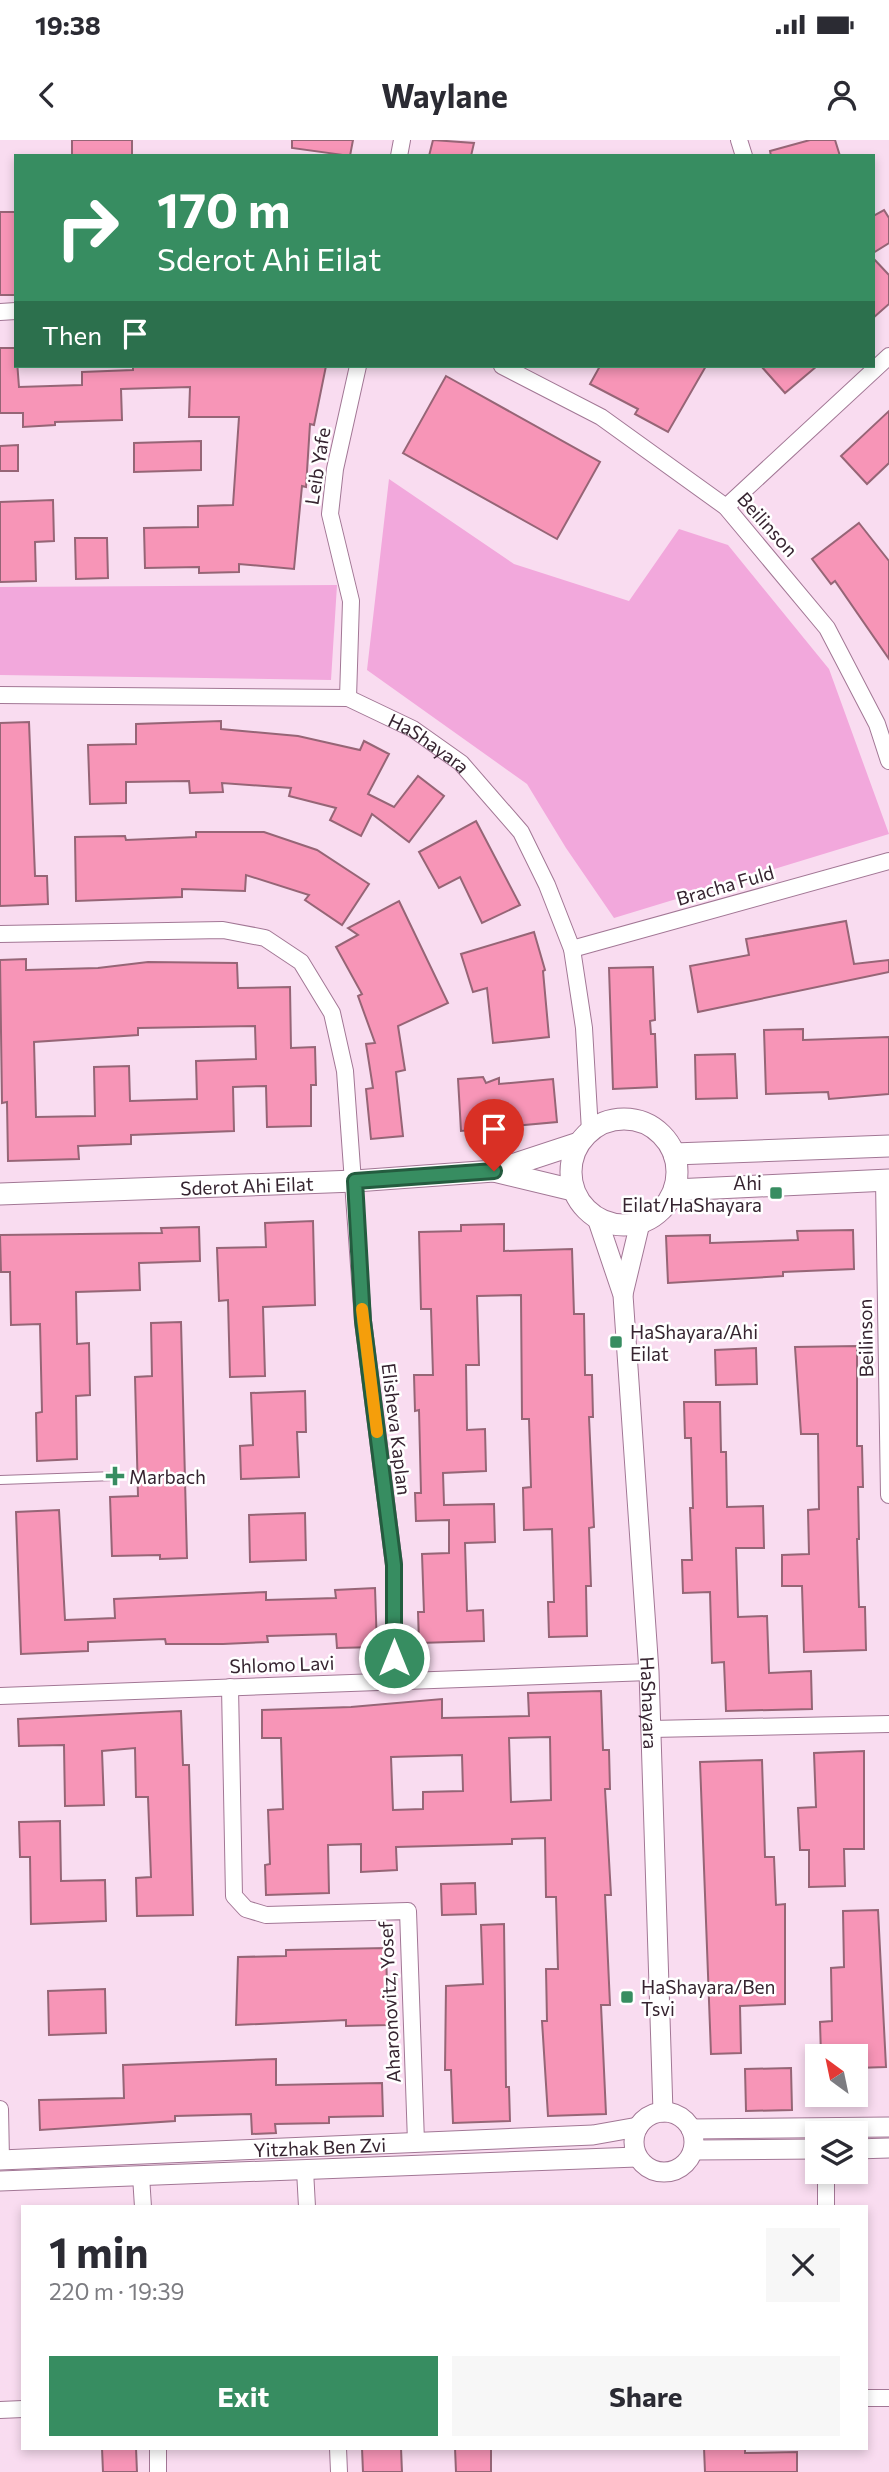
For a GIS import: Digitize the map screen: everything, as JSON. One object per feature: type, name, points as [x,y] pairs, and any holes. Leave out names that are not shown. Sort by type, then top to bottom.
[{"type":"main road","points":[[621,1119],[638,1121],[653,1128],[666,1139],[674,1154],[677,1178],[674,1190],[661,1210],[640,1223],[624,1226],[597,1219],[580,1204],[573,1190],[571,1165],[585,1137],[605,1122],[621,1119]]},
{"type":"main road","name":"Sderot Ahi Eilat","points":[[0,1194],[355,1181],[494,1171],[585,1137]]},
{"type":"main road","points":[[674,1154],[889,1146]]},
{"type":"main road","name":"Sderot Ahi Eilat","points":[[494,1171],[573,1190]]},
{"type":"main road","points":[[674,1190],[886,1180]]},
{"type":"street","points":[[726,507],[887,360]]},
{"type":"street","name":"Leib Yafe","points":[[348,698],[351,601],[330,514],[335,469],[358,368]]},
{"type":"street","name":"Beilinson","points":[[506,368],[601,417],[726,507],[827,628],[877,724],[889,761]]},
{"type":"street","name":"HaShayara","points":[[0,695],[348,698],[413,729],[461,763],[521,832],[547,885],[572,949],[584,1028],[585,1137]]},
{"type":"street","name":"Bracha Fuld","points":[[572,949],[889,861]]},
{"type":"street","name":"Elisheva Kaplan","points":[[0,934],[223,930],[265,938],[301,962],[332,1013],[345,1071],[363,1321],[394,1565],[394,1681]]},
{"type":"street","name":"Beilinson","points":[[886,1180],[889,1495]]},
{"type":"street","name":"HaShayara","points":[[597,1219],[623,1295],[649,1672],[663,2112]]},
{"type":"street","name":"HaShayara","points":[[623,1295],[640,1223]]},
{"type":"street","name":"Shlomo Lavi","points":[[0,1696],[649,1672]]},
{"type":"street","name":"Aharonovitz, Yosef","points":[[230,1687],[234,1896],[246,1909],[266,1915],[408,1911],[416,2142]]},
{"type":"street","points":[[651,1730],[889,1724]]},
{"type":"street","points":[[0,2109],[0,2160]]},
{"type":"street","points":[[663,2112],[680,2117],[691,2129],[693,2150],[681,2167],[662,2172],[644,2165],[637,2157],[633,2142],[638,2127],[653,2114],[663,2112]]},
{"type":"street","name":"Yitzhak Ben Zvi","points":[[0,2160],[593,2135],[638,2127]]},
{"type":"street","points":[[691,2129],[889,2127]]},
{"type":"street","points":[[868,2148],[889,2148]]},
{"type":"street","points":[[693,2150],[805,2149]]},
{"type":"street","name":"Yitzhak Ben Zvi","points":[[0,2181],[637,2157]]},
{"type":"street","points":[[305,2170],[307,2205]]},
{"type":"street","points":[[141,2176],[143,2205]]},
{"type":"street","points":[[826,2184],[826,2205]]},
{"type":"street","points":[[868,2398],[889,2398]]},
{"type":"street","points":[[0,2410],[21,2409]]},
{"type":"street","points":[[158,2450],[158,2472]]},
{"type":"street","points":[[338,2450],[338,2472]]},
{"type":"lane","points":[[0,1480],[114,1476]]},
{"type":"shaded area","points":[[389,479],[514,564],[629,601],[679,529],[728,545],[829,669],[889,834],[614,918],[566,848],[527,784],[367,670]]},
{"type":"shaded area","points":[[337,585],[331,680],[0,675],[0,587]]},
{"type":"building","points":[[72,140],[132,140],[132,154],[72,154]]},
{"type":"building","points":[[292,140],[353,140],[350,154],[292,148]]},
{"type":"building","points":[[433,140],[474,143],[471,154],[430,154]]},
{"type":"building","points":[[810,140],[835,140],[839,154],[771,154],[770,151]]},
{"type":"building","points":[[884,210],[889,218],[889,243],[875,252],[875,215]]},
{"type":"building","points":[[0,212],[14,212],[14,295],[0,295]]},
{"type":"building","points":[[875,260],[889,275],[889,304],[875,316]]},
{"type":"building","points":[[0,348],[14,348],[14,368],[18,368],[19,387],[82,385],[82,372],[133,368],[326,368],[314,425],[310,424],[306,487],[302,486],[294,569],[239,564],[239,572],[199,573],[199,567],[145,568],[144,528],[198,527],[198,506],[233,505],[239,417],[189,417],[190,387],[121,389],[122,420],[55,422],[55,425],[23,427],[23,413],[0,413]]},
{"type":"building","points":[[599,368],[705,368],[668,432],[635,414],[638,409],[590,384]]},
{"type":"building","points":[[763,368],[815,368],[785,393]]},
{"type":"building","points":[[446,376],[600,462],[557,539],[403,453]]},
{"type":"building","points":[[889,411],[889,463],[867,484],[841,456]]},
{"type":"building","points":[[201,441],[201,470],[134,472],[134,443]]},
{"type":"building","points":[[18,445],[18,471],[0,471],[0,446]]},
{"type":"building","points":[[53,500],[54,541],[35,542],[36,581],[0,582],[0,502]]},
{"type":"building","points":[[859,523],[889,561],[889,659],[835,581],[831,584],[812,559]]},
{"type":"building","points":[[75,538],[107,538],[108,578],[76,579]]},
{"type":"building","points":[[221,721],[221,729],[298,736],[360,750],[364,741],[389,754],[368,794],[394,807],[418,776],[444,796],[409,842],[372,814],[361,836],[330,820],[336,808],[289,796],[291,788],[222,783],[223,792],[190,793],[189,781],[126,782],[126,803],[90,804],[88,745],[136,744],[136,724]]},
{"type":"building","points":[[29,722],[35,876],[47,876],[48,904],[0,906],[0,723]]},
{"type":"building","points":[[476,821],[520,905],[482,923],[460,877],[439,888],[419,852]]},
{"type":"building","points":[[196,832],[264,832],[317,850],[369,884],[342,925],[305,900],[309,895],[246,875],[245,891],[182,889],[182,897],[76,901],[75,837],[125,836],[126,840],[196,837]]},
{"type":"building","points":[[399,901],[448,1003],[398,1026],[405,1070],[396,1072],[403,1136],[371,1139],[366,1089],[373,1088],[366,1044],[375,1043],[358,996],[362,994],[336,947],[358,935],[348,928]]},
{"type":"building","points":[[846,921],[854,964],[889,960],[889,972],[698,1012],[690,966],[749,955],[746,939]]},
{"type":"building","points":[[534,932],[545,970],[549,1037],[493,1043],[487,988],[473,992],[461,954]]},
{"type":"building","points":[[26,959],[26,970],[98,968],[148,962],[237,963],[238,988],[290,987],[291,1048],[315,1047],[316,1085],[311,1085],[311,1126],[267,1127],[266,1086],[233,1087],[234,1131],[131,1135],[131,1144],[78,1146],[79,1159],[8,1161],[7,1102],[2,1103],[0,960]],"holes":[[[255,1026],[256,1059],[196,1061],[197,1099],[130,1101],[129,1066],[94,1067],[95,1116],[36,1117],[34,1042],[138,1035],[138,1028]]]},
{"type":"building","points":[[653,967],[655,1020],[650,1021],[651,1034],[655,1034],[657,1087],[613,1089],[609,968]]},
{"type":"building","points":[[803,1029],[803,1040],[889,1037],[889,1094],[829,1099],[828,1092],[766,1094],[764,1030]]},
{"type":"building","points":[[735,1054],[737,1098],[696,1099],[695,1055]]},
{"type":"building","points":[[483,1077],[486,1083],[499,1078],[499,1084],[553,1079],[557,1122],[461,1131],[458,1079]]},
{"type":"building","points":[[313,1221],[315,1305],[263,1307],[265,1376],[230,1377],[228,1300],[219,1301],[217,1248],[266,1247],[265,1223]]},
{"type":"building","points":[[504,1224],[504,1251],[572,1249],[574,1314],[584,1314],[585,1375],[592,1375],[593,1417],[589,1417],[594,1527],[589,1528],[591,1586],[586,1586],[587,1636],[549,1637],[548,1602],[554,1602],[552,1529],[524,1530],[523,1488],[531,1487],[529,1419],[522,1419],[521,1295],[477,1296],[479,1365],[466,1365],[467,1430],[485,1429],[486,1471],[443,1473],[444,1505],[494,1504],[495,1542],[465,1543],[467,1611],[483,1610],[484,1641],[419,1643],[418,1612],[424,1612],[422,1554],[449,1553],[449,1520],[416,1521],[415,1493],[421,1493],[419,1410],[415,1411],[414,1375],[433,1375],[431,1309],[421,1309],[419,1232],[461,1231],[461,1225]]},
{"type":"building","points":[[199,1227],[200,1261],[139,1263],[140,1290],[76,1292],[77,1344],[89,1343],[90,1395],[76,1396],[77,1459],[37,1461],[36,1413],[42,1412],[40,1324],[11,1325],[10,1272],[1,1272],[0,1235],[162,1233],[161,1228]]},
{"type":"building","points":[[853,1230],[854,1269],[783,1272],[783,1276],[668,1283],[666,1236],[710,1235],[710,1243],[798,1240],[797,1231]]},
{"type":"building","points":[[181,1322],[187,1558],[160,1559],[160,1555],[112,1556],[110,1497],[138,1496],[135,1377],[152,1376],[151,1323]]},
{"type":"building","points":[[857,1346],[857,1446],[862,1446],[863,1487],[858,1487],[859,1607],[865,1607],[866,1650],[804,1652],[802,1586],[782,1586],[782,1555],[809,1554],[808,1510],[819,1509],[818,1434],[801,1434],[795,1347]]},
{"type":"building","points":[[756,1348],[757,1384],[716,1385],[715,1350]]},
{"type":"building","points":[[305,1391],[306,1432],[297,1432],[299,1477],[241,1479],[240,1446],[253,1445],[251,1393]]},
{"type":"building","points":[[684,1402],[720,1402],[721,1452],[726,1452],[727,1507],[763,1506],[764,1548],[736,1548],[738,1617],[767,1616],[769,1673],[811,1671],[812,1709],[726,1711],[724,1662],[712,1663],[710,1592],[683,1593],[682,1560],[692,1560],[690,1508],[693,1508],[691,1438],[685,1438]]},
{"type":"building","points":[[59,1510],[65,1620],[115,1618],[114,1599],[266,1592],[266,1600],[336,1598],[335,1590],[375,1588],[377,1647],[337,1648],[336,1634],[267,1636],[268,1642],[223,1644],[166,1644],[165,1639],[88,1642],[88,1651],[21,1654],[16,1512]]},
{"type":"building","points":[[305,1513],[306,1560],[250,1562],[249,1515]]},
{"type":"building","points":[[601,1691],[603,1750],[609,1750],[610,1789],[605,1789],[611,1895],[605,1895],[610,2005],[601,2005],[606,2114],[548,2116],[542,2021],[547,2021],[546,1969],[558,1969],[556,1897],[546,1897],[545,1838],[512,1839],[512,1844],[396,1847],[397,1870],[361,1872],[361,1844],[328,1845],[329,1893],[266,1895],[265,1865],[270,1864],[268,1810],[283,1809],[281,1738],[262,1738],[262,1710],[351,1707],[442,1699],[442,1718],[529,1716],[528,1693]],"holes":[[[550,1737],[551,1800],[511,1802],[509,1738]],[[462,1755],[463,1791],[423,1792],[423,1809],[393,1810],[391,1757]]]},
{"type":"building","points":[[181,1711],[183,1765],[189,1765],[193,1915],[137,1916],[136,1878],[151,1877],[148,1797],[136,1797],[135,1748],[102,1751],[104,1805],[65,1806],[64,1745],[19,1746],[18,1719]]},
{"type":"building","points":[[864,1751],[864,1849],[844,1849],[845,1886],[809,1887],[809,1850],[800,1850],[798,1808],[816,1807],[814,1753]]},
{"type":"building","points":[[762,1760],[765,1857],[774,1857],[776,1905],[785,1904],[785,2004],[740,2006],[741,2053],[711,2054],[700,1762]]},
{"type":"building","points":[[60,1821],[61,1881],[105,1880],[106,1921],[31,1924],[30,1857],[20,1857],[19,1822]]},
{"type":"building","points":[[475,1883],[476,1914],[442,1915],[441,1884]]},
{"type":"building","points":[[878,1910],[886,2067],[868,2068],[868,2044],[821,2044],[820,2022],[832,2021],[831,1968],[844,1967],[843,1911]]},
{"type":"building","points":[[504,1924],[506,2087],[509,2087],[510,2121],[453,2123],[451,2070],[445,2070],[446,1986],[483,1984],[481,1925]]},
{"type":"building","points":[[386,1948],[388,2025],[346,2026],[346,2020],[236,2025],[238,1957],[286,1956],[286,1950]]},
{"type":"building","points":[[105,1989],[106,2033],[49,2035],[48,1991]]},
{"type":"building","points":[[276,2059],[276,2085],[382,2083],[383,2116],[329,2117],[329,2123],[275,2124],[276,2133],[252,2134],[251,2114],[175,2116],[175,2121],[40,2130],[39,2100],[124,2098],[123,2065]]},
{"type":"building","points":[[791,2068],[792,2110],[746,2111],[745,2069]]},
{"type":"building","points":[[102,2450],[136,2450],[137,2472],[103,2472]]},
{"type":"building","points":[[362,2450],[401,2450],[402,2472],[363,2472]]},
{"type":"building","points":[[455,2450],[491,2450],[491,2472],[456,2472]]},
{"type":"building","points":[[704,2450],[745,2450],[745,2453],[797,2452],[797,2472],[705,2472]]},
{"type":"slow traffic","points":[[362,1309],[377,1432]]},
{"type":"place","name":"Ahi Eilat/HaShayara","points":[[776,1193]]},
{"type":"place","name":"HaShayara/Ahi Eilat","points":[[616,1342]]},
{"type":"place","name":"Marbach","points":[[115,1476]]},
{"type":"place","name":"HaShayara/Ben Tsvi","points":[[627,1997]]},
{"type":"route","points":[[394,1658],[394,1565],[363,1321],[355,1181],[494,1171]]}]
